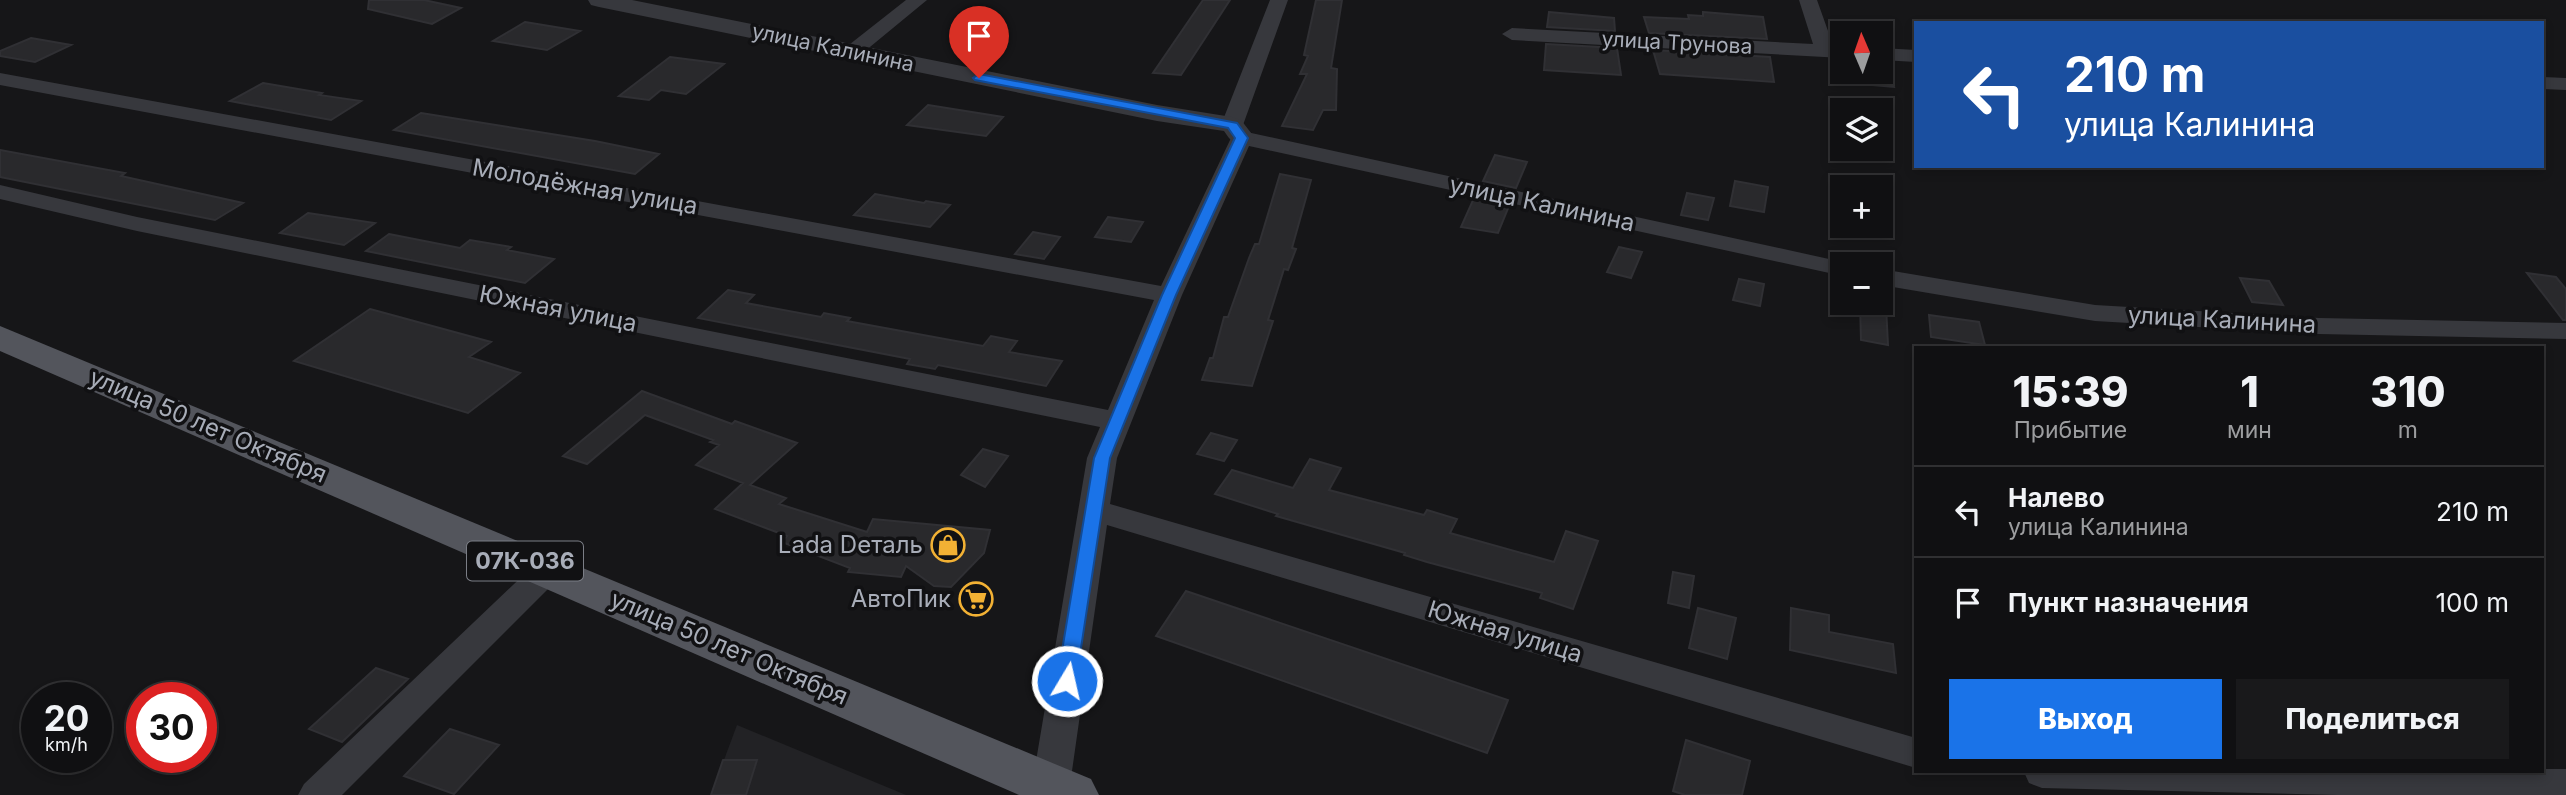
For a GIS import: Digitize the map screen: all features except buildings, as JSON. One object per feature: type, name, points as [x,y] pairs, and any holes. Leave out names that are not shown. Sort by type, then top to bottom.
[{"type":"main road","name":"улица 50 лет Октября","points":[[0,337],[1058,792]]},
{"type":"street","name":"улица Калинина","points":[[599,0],[1157,113],[1830,266]]},
{"type":"street","points":[[852,52],[918,0]]},
{"type":"street","points":[[1058,792],[1102,458],[1237,132],[1279,0]]},
{"type":"street","points":[[1808,0],[1830,44]]},
{"type":"street","name":"улица Трунова","points":[[1511,34],[1830,52]]},
{"type":"street","points":[[1894,55],[1914,56]]},
{"type":"street","name":"Молодёжная улица","points":[[0,79],[1169,295]]},
{"type":"street","points":[[2544,83],[2566,84]]},
{"type":"street","name":"Южная улица","points":[[0,192],[137,225],[1117,421]]},
{"type":"street","name":"улица Калинина","points":[[1893,279],[2095,313],[2319,326],[2566,331]]},
{"type":"street","name":"Южная улица","points":[[1094,510],[1914,753]]},
{"type":"street","points":[[317,795],[547,570]]},
{"type":"street","points":[[2082,773],[2566,785]]},
{"type":"shaded area","points":[[737,725],[906,795],[711,795]]},
{"type":"place","name":"Lada Dеталь","points":[[948,545]]},
{"type":"place","name":"АвтоПик","points":[[976,599]]},
{"type":"route","points":[[979,78],[1232,125],[1242,138],[1169,295],[1102,458],[1067,681]]}]
